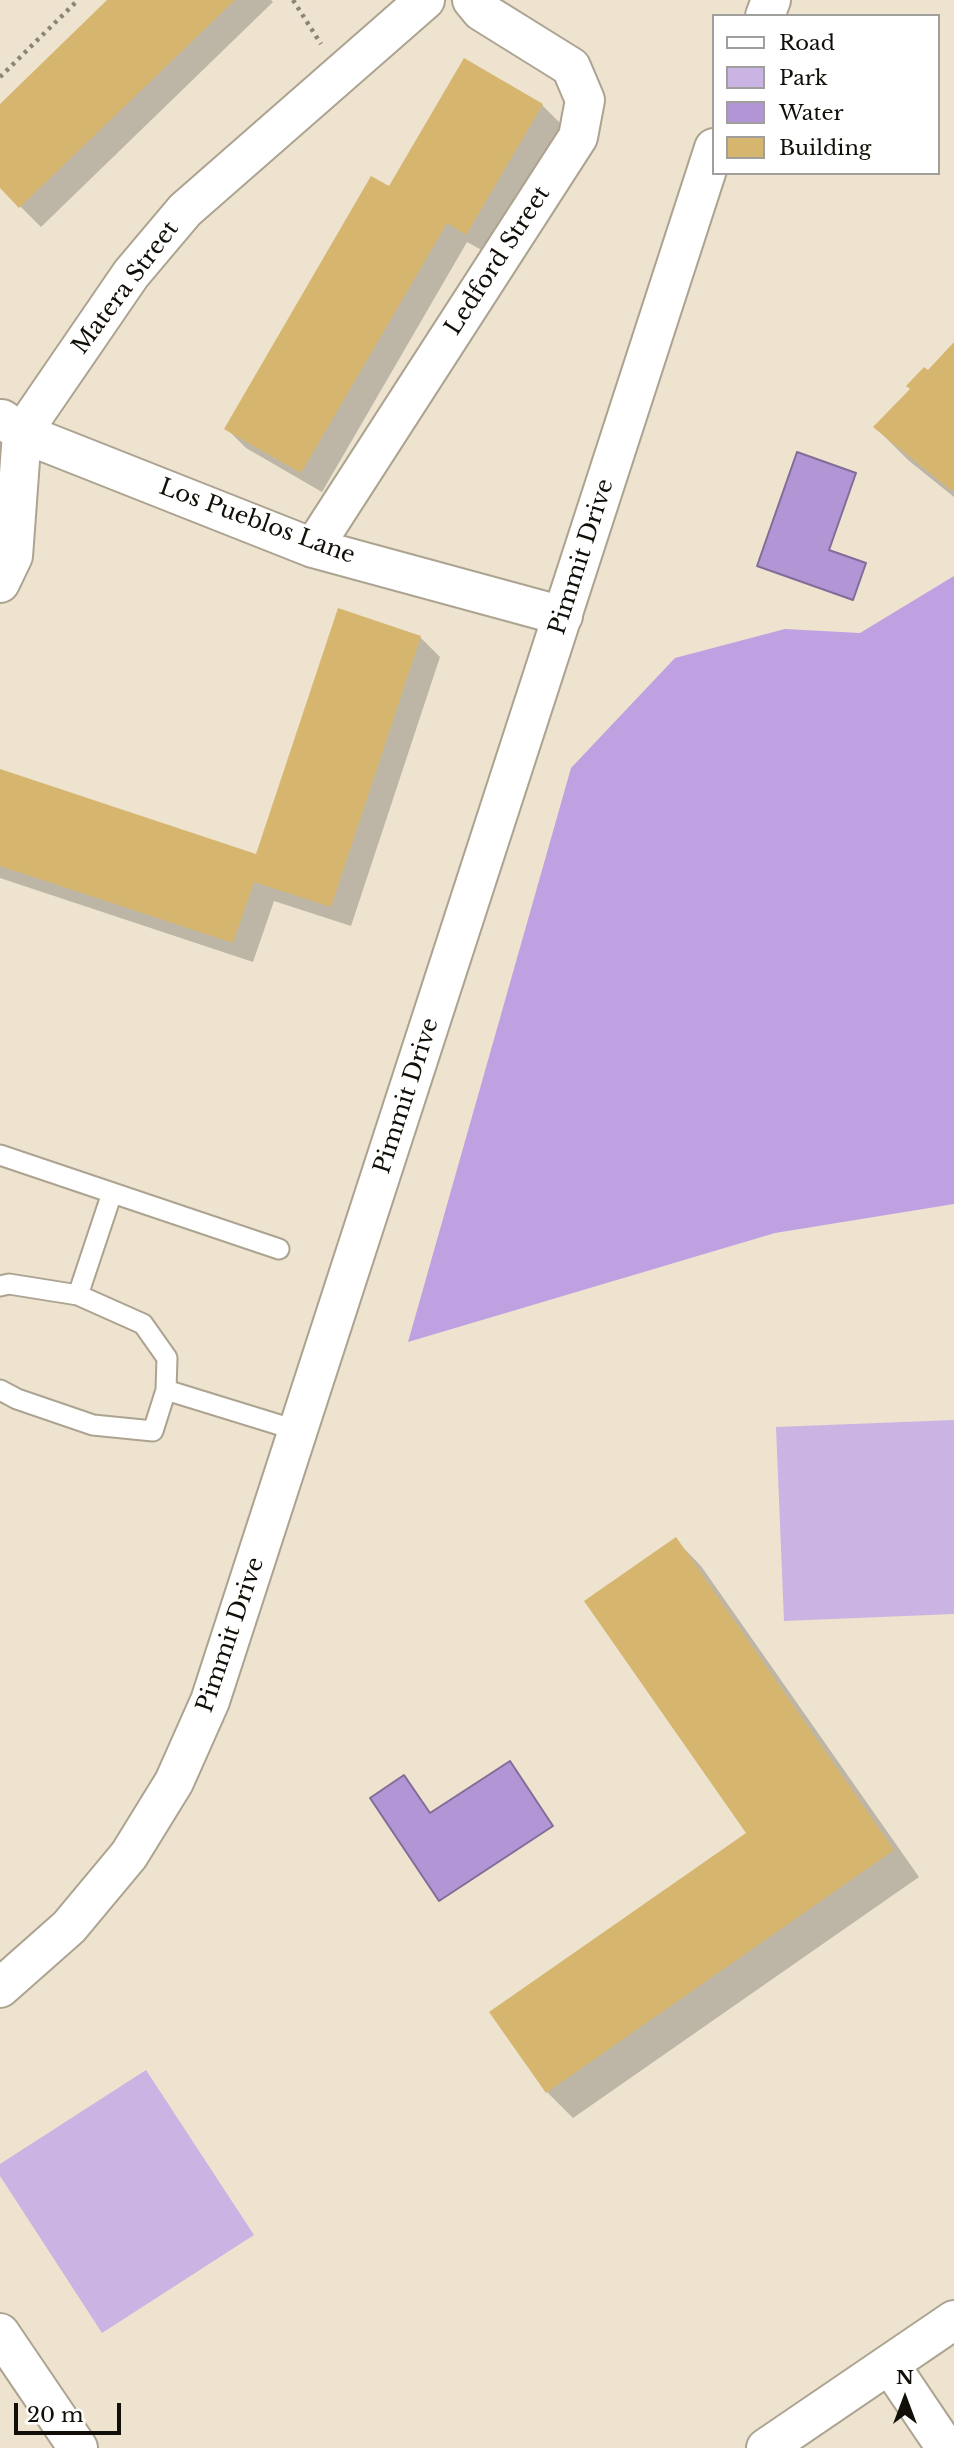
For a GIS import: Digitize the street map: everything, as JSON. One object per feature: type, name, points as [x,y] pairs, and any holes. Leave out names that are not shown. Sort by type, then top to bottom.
[{"type":"street","name":"Matera Street","points":[[11,425],[185,209],[425,0]]},
{"type":"street","name":"Ledford Street","points":[[313,548],[578,137],[584,100],[571,67],[481,11],[472,0]]},
{"type":"street","name":"Pimmit Drive","points":[[0,1988],[69,1927],[129,1855],[174,1782],[210,1701],[712,154]]},
{"type":"street","name":"Los Pueblos Lane","points":[[11,425],[313,548],[563,616]]},
{"type":"street","points":[[0,583],[13,556],[11,425]]},
{"type":"street","points":[[766,2448],[954,2320]]},
{"type":"street","points":[[0,2333],[78,2448]]},
{"type":"street","points":[[890,2365],[946,2448]]},
{"type":"lane","points":[[0,1155],[279,1249]]},
{"type":"lane","points":[[78,1295],[111,1193]]},
{"type":"lane","points":[[0,1286],[9,1284],[78,1295],[143,1324],[167,1358],[166,1390],[153,1431],[93,1425],[17,1399],[0,1390]]},
{"type":"lane","points":[[166,1390],[299,1431]]},
{"type":"path","points":[[0,77],[78,0]]},
{"type":"path","points":[[293,0],[339,75]]},
{"type":"green space","points":[[954,1420],[954,1614],[784,1621],[776,1427]]},
{"type":"green space","points":[[146,2070],[254,2235],[102,2333],[0,2176],[0,2164]]},
{"type":"shaded area","points":[[954,576],[954,1204],[775,1233],[408,1342],[571,768],[675,658],[785,629],[860,633]]},
{"type":"water","points":[[797,452],[856,473],[829,550],[866,563],[853,600],[757,566]]},
{"type":"water","points":[[510,1761],[553,1826],[439,1901],[370,1798],[404,1775],[430,1813]]},
{"type":"building","points":[[107,0],[235,0],[19,208],[0,188],[0,104]]},
{"type":"building","points":[[464,58],[543,104],[466,235],[447,223],[301,473],[224,429],[371,176],[389,186]]},
{"type":"building","points":[[954,342],[952,491],[873,427],[910,389],[906,386],[924,367],[928,370]]},
{"type":"building","points":[[338,608],[421,636],[331,907],[254,882],[233,943],[0,866],[0,769],[256,854]]},
{"type":"building","points":[[676,1537],[894,1850],[546,2093],[489,2012],[746,1833],[584,1601]]}]
